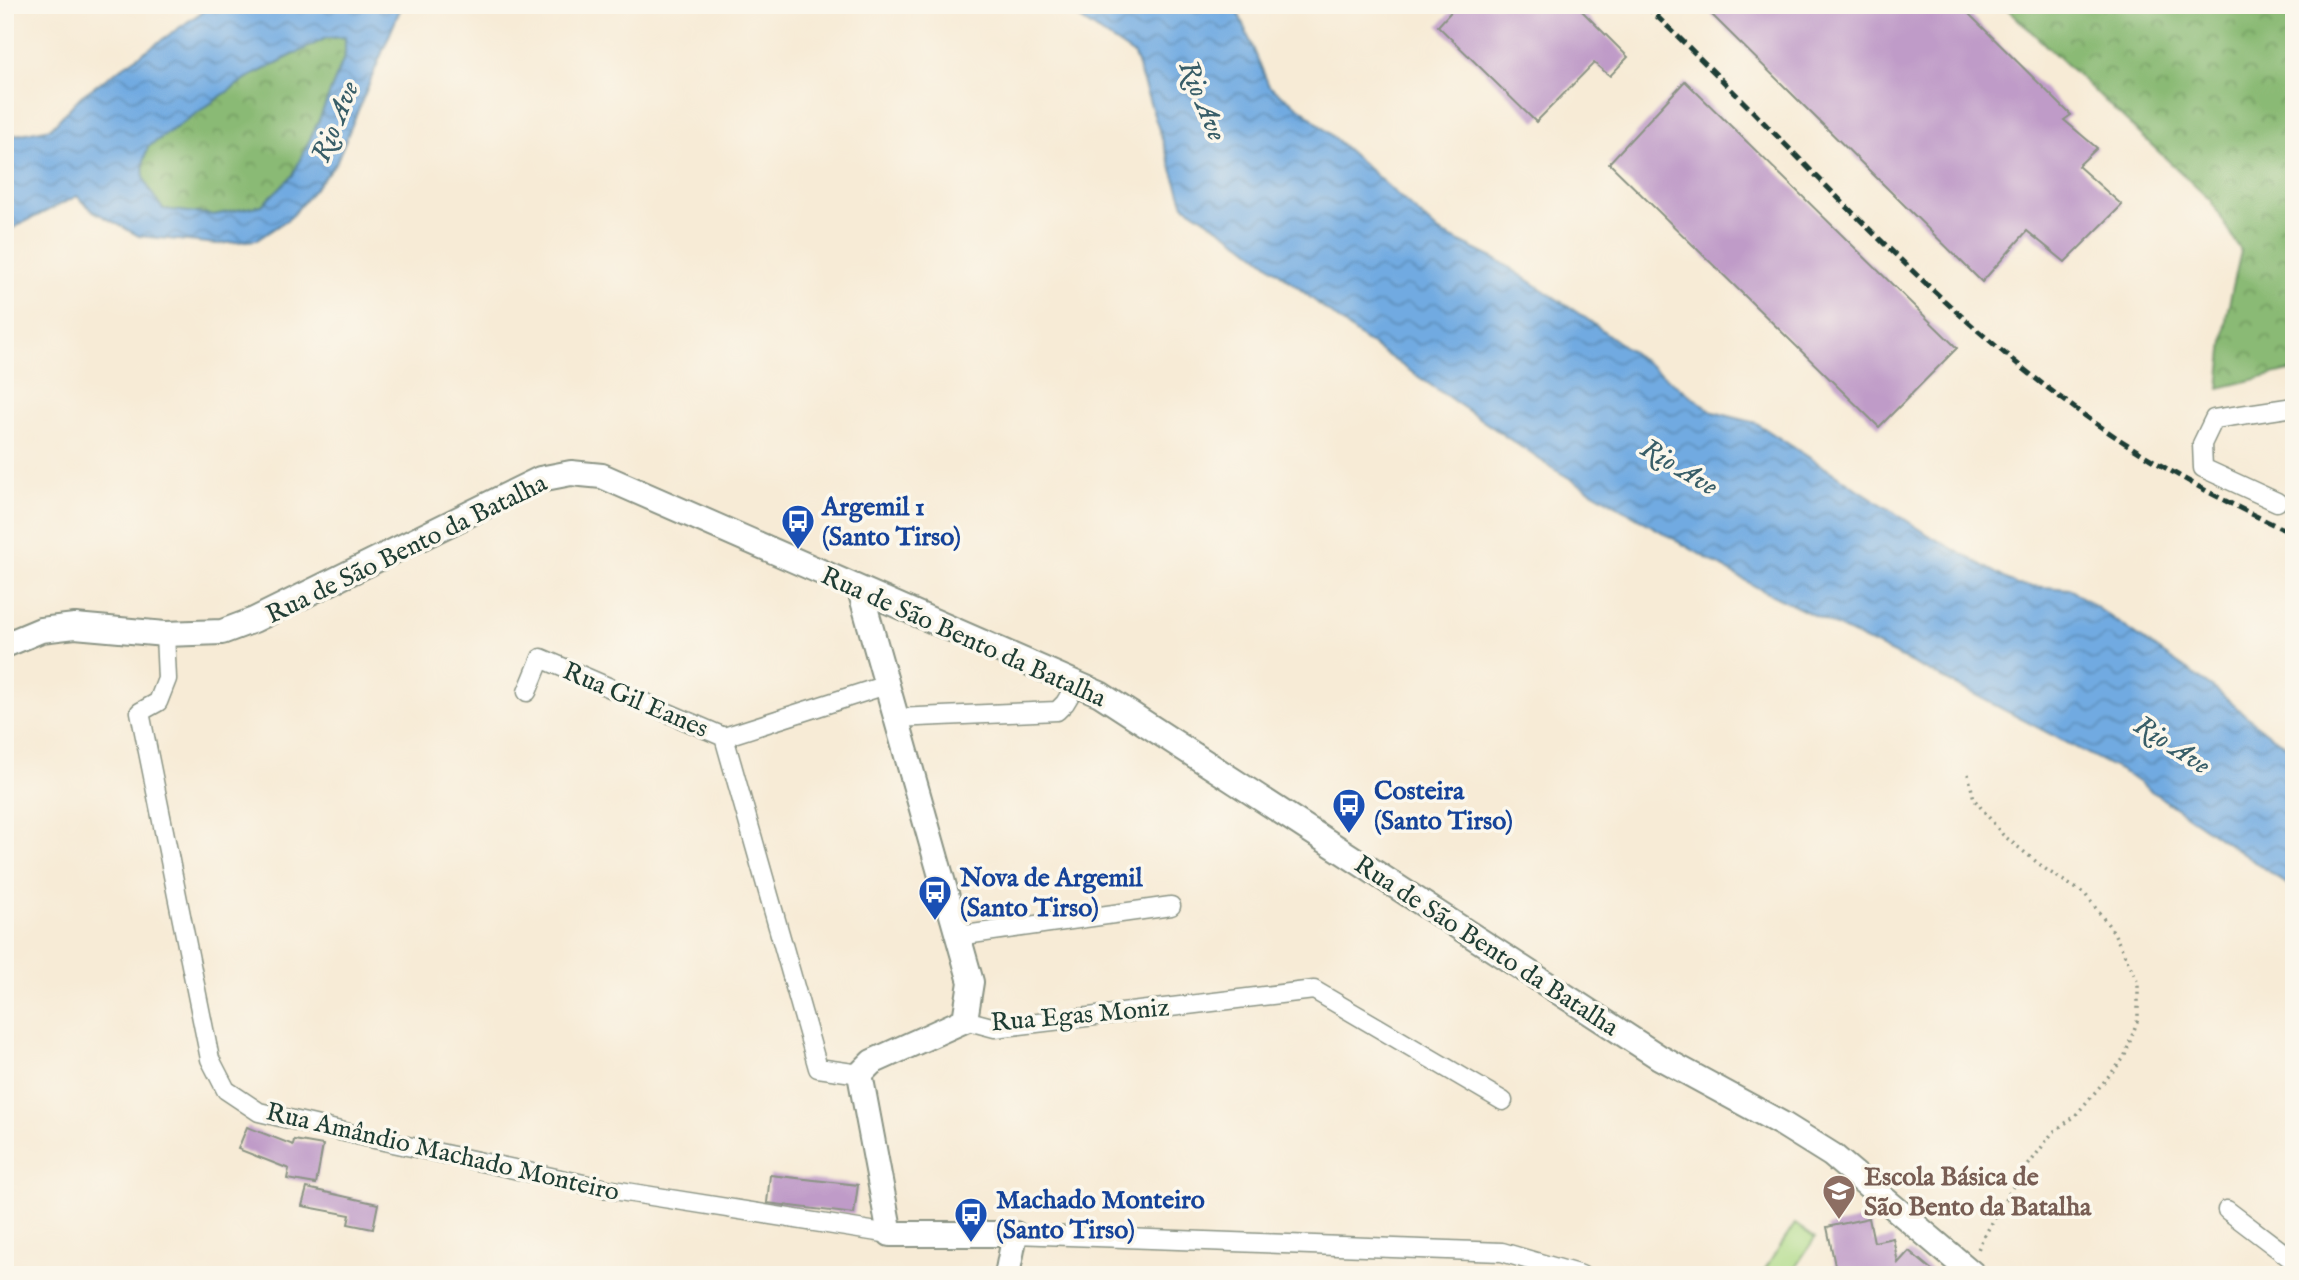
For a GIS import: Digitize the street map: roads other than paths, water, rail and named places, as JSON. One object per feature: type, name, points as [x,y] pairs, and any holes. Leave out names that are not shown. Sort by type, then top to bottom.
[{"type":"street","points":[[2277,502],[2203,468],[2202,444],[2214,419],[2294,407]]},
{"type":"street","name":"Rua de São Bento da Batalha","points":[[5,645],[41,630],[75,626],[165,634],[222,632],[254,621],[540,479],[571,473],[602,476],[1100,694],[1660,1057],[1824,1150],[1972,1273]]},
{"type":"street","points":[[860,590],[971,982],[965,1020]]},
{"type":"street","name":"Rua Amândio Machado Monteiro","points":[[165,634],[167,680],[158,702],[140,712],[210,1059],[226,1090],[259,1112],[607,1189],[890,1234],[1015,1234]]},
{"type":"street","name":"Rua Gil Eanes","points":[[527,692],[541,658],[724,737],[886,685]]},
{"type":"street","points":[[896,718],[1057,711],[1077,683]]},
{"type":"street","points":[[724,737],[818,1068],[860,1074],[890,1234]]},
{"type":"street","points":[[958,936],[1171,906]]},
{"type":"street","name":"Rua Egas Moniz","points":[[860,1074],[872,1062],[965,1020],[995,1028],[1314,990],[1503,1101]]},
{"type":"street","points":[[2227,1210],[2294,1261]]},
{"type":"street","points":[[1007,1275],[1015,1234],[1502,1252],[1581,1275]]},
{"type":"water","name":"Rio Ave","points":[[212,5],[402,5],[336,163],[291,217],[257,240],[217,244],[139,236],[93,211],[77,196],[5,232],[5,137],[51,128],[81,96]],"holes":[[[345,37],[345,55],[293,175],[262,205],[214,215],[163,209],[152,194],[143,173],[148,147],[247,78],[326,38]]]},
{"type":"water","name":"Rio Ave","points":[[1065,5],[1235,5],[1269,86],[1304,111],[1439,232],[1501,262],[1587,319],[1713,412],[1756,423],[1932,537],[2017,585],[2070,589],[2216,690],[2262,729],[2294,751],[2294,889],[2125,773],[1937,675],[1760,589],[1552,468],[1359,336],[1243,244],[1184,205],[1134,55],[1076,16]]},
{"type":"railway","points":[[1645,5],[1903,262],[2011,359],[2095,423],[2150,458],[2206,491],[2294,534]]},
{"type":"place","name":"Argemil 1 (Santo Tirso)","points":[[798,551]]},
{"type":"place","name":"Costeira (Santo Tirso)","points":[[1349,835]]},
{"type":"place","name":"Nova de Argemil (Santo Tirso)","points":[[935,922]]},
{"type":"place","name":"Escola Básica de São Bento da Batalha","points":[[1839,1221]]},
{"type":"place","name":"Machado Monteiro (Santo Tirso)","points":[[971,1244]]}]
